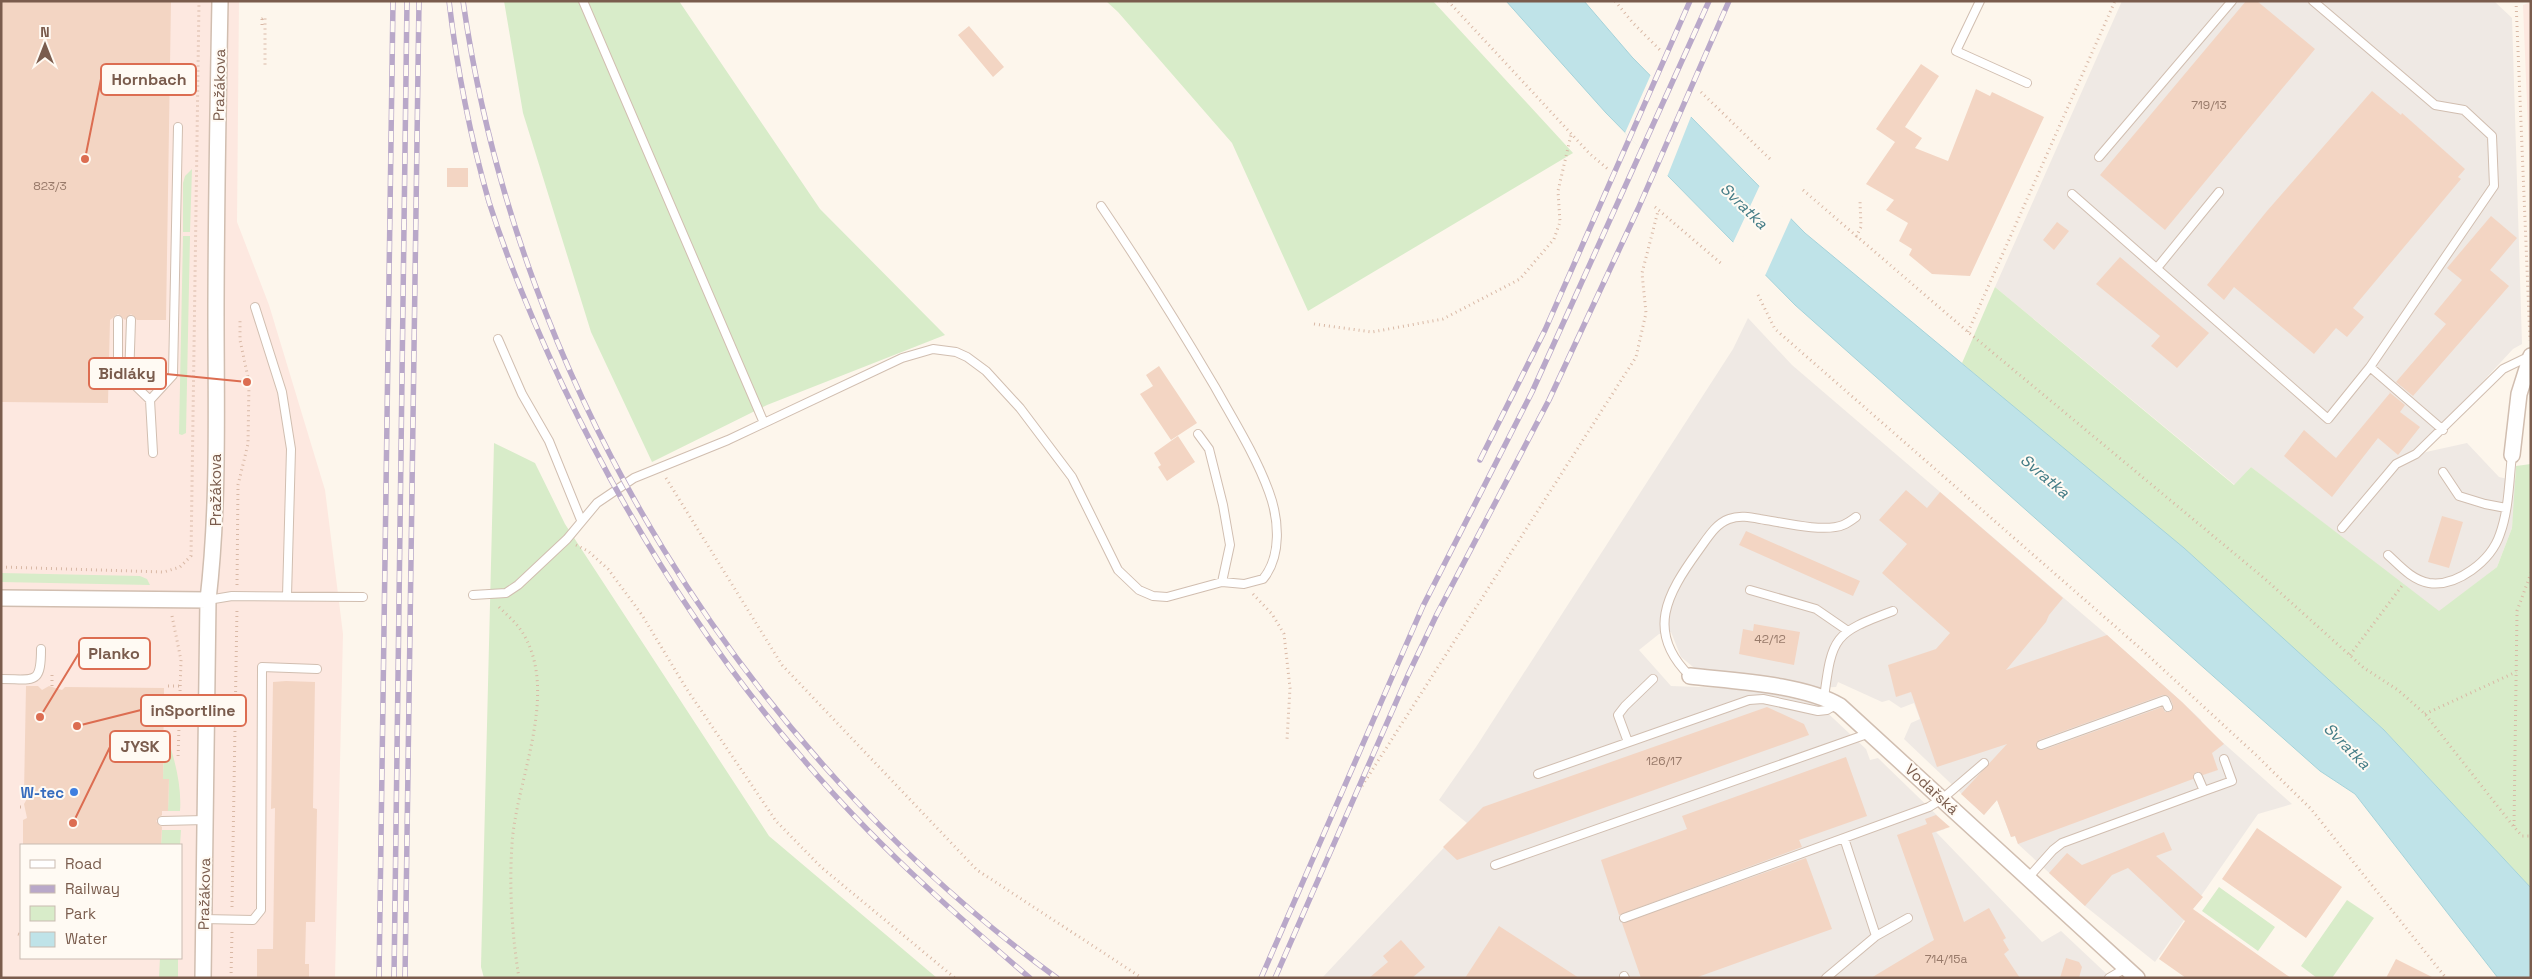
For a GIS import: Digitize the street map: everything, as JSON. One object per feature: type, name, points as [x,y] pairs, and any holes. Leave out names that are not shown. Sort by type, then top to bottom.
[{"type":"street","name":"Pražákova","points":[[203,978],[208,600],[215,543],[216,506],[216,281],[220,1]]},
{"type":"street","points":[[2512,455],[2519,394],[2530,356]]},
{"type":"street","points":[[1,598],[208,600]]},
{"type":"street","name":"Vodařská","points":[[1690,676],[1754,683],[1831,701],[1870,733],[2131,973]]},
{"type":"lane","points":[[583,1],[764,423]]},
{"type":"lane","points":[[1980,1],[1956,51],[2027,83]]},
{"type":"lane","points":[[2099,157],[2232,1]]},
{"type":"lane","points":[[2072,194],[2328,419],[2370,367],[2494,186],[2492,136],[2464,110],[2435,105],[2313,1]]},
{"type":"lane","points":[[150,400],[173,375],[178,127]]},
{"type":"lane","points":[[2157,268],[2219,192]]},
{"type":"lane","points":[[473,595],[506,593],[518,585],[567,540],[581,520],[597,503],[634,478],[764,423],[902,358],[933,349],[956,352],[986,371],[1020,408],[1072,477],[1114,562],[1127,580],[1139,590],[1153,596],[1167,597],[1222,582],[1244,584],[1263,579],[1274,561],[1277,540],[1270,493],[1249,449],[1198,358],[1101,206]]},
{"type":"lane","points":[[255,307],[282,392],[290,449],[287,596]]},
{"type":"lane","points":[[118,320],[118,368],[150,400],[153,453]]},
{"type":"lane","points":[[129,379],[131,320]]},
{"type":"lane","points":[[498,339],[522,394],[549,441],[581,520]]},
{"type":"lane","points":[[2342,528],[2396,464],[2416,454],[2443,430],[2503,369],[2530,356]]},
{"type":"lane","points":[[2370,367],[2443,430]]},
{"type":"lane","points":[[1198,434],[1209,449],[1223,505],[1230,545],[1222,582]]},
{"type":"lane","points":[[2388,555],[2410,575],[2428,583],[2446,582],[2469,573],[2487,555],[2500,536],[2506,508],[2512,455]]},
{"type":"lane","points":[[2443,472],[2459,496],[2506,508]]},
{"type":"lane","points":[[1690,676],[1673,657],[1667,644],[1664,622],[1665,611],[1677,580],[1718,525],[1730,518],[1746,517],[1818,527],[1842,526],[1856,517]]},
{"type":"lane","points":[[1750,590],[1816,609],[1848,631]]},
{"type":"lane","points":[[208,600],[237,596],[363,597]]},
{"type":"lane","points":[[1538,774],[1756,699],[1818,711],[1826,710],[1831,701],[1831,652],[1840,638],[1854,625],[1893,611]]},
{"type":"lane","points":[[1,679],[32,679],[38,675],[41,669],[41,648]]},
{"type":"lane","points":[[204,919],[253,920],[261,910],[262,667],[317,670]]},
{"type":"lane","points":[[1628,742],[1618,715],[1653,679]]},
{"type":"lane","points":[[2041,745],[2165,700],[2168,707]]},
{"type":"lane","points":[[1495,864],[1870,733]]},
{"type":"lane","points":[[2028,878],[2052,850],[2062,843],[2232,781],[2224,759]]},
{"type":"lane","points":[[1624,918],[1929,807],[1942,799],[1984,763]]},
{"type":"lane","points":[[2198,777],[2204,791]]},
{"type":"lane","points":[[162,821],[205,820]]},
{"type":"lane","points":[[1844,838],[1876,936]]},
{"type":"lane","points":[[1826,978],[1876,936],[1908,918]]},
{"type":"lane","points":[[2110,978],[2131,973]]},
{"type":"path","points":[[1448,1],[1571,135],[1609,170]]},
{"type":"path","points":[[1615,1],[1633,24],[1662,52]]},
{"type":"path","points":[[1968,332],[2115,1]]},
{"type":"path","points":[[2516,1],[2530,356]]},
{"type":"path","points":[[262,26],[262,17],[265,17],[265,66]]},
{"type":"path","points":[[1701,92],[1771,160]]},
{"type":"path","points":[[1314,324],[1372,332],[1443,319],[1520,278],[1554,239],[1560,222],[1558,191],[1571,135]]},
{"type":"path","points":[[1803,190],[1968,332],[2265,579],[2364,668],[2398,690],[2425,714],[2522,836],[2531,836]]},
{"type":"path","points":[[1856,237],[1861,227],[1860,201]]},
{"type":"path","points":[[1655,207],[1723,265]]},
{"type":"path","points":[[1362,786],[1636,357],[1646,313],[1642,273],[1658,211]]},
{"type":"path","points":[[191,234],[196,234]]},
{"type":"path","points":[[1758,295],[1775,329],[2141,649],[2312,809],[2446,978]]},
{"type":"path","points":[[231,978],[238,485],[248,444],[249,382],[240,340],[240,319]]},
{"type":"path","points":[[659,466],[782,665],[977,870],[1142,978]]},
{"type":"path","points":[[567,540],[600,561],[619,584],[642,615],[686,688],[776,821],[821,867],[955,978]]},
{"type":"path","points":[[2514,827],[2517,611],[2531,573]]},
{"type":"path","points":[[2350,655],[2410,575]]},
{"type":"path","points":[[1244,584],[1272,614],[1284,634],[1290,688],[1287,740]]},
{"type":"path","points":[[489,595],[524,634],[536,669],[538,698],[512,844],[514,949],[519,978]]},
{"type":"path","points":[[165,599],[175,626],[181,660],[178,760]]},
{"type":"path","points":[[2425,714],[2516,672]]},
{"type":"path","points":[[168,686],[181,686]]},
{"type":"shaded area","points":[[1,1],[239,1],[237,222],[269,305],[325,490],[343,634],[335,978],[1,978]]},
{"type":"shaded area","points":[[2122,1],[2494,1],[2512,18],[2522,344],[2513,349],[2410,460],[2426,452],[2467,443],[2499,477],[2517,481],[2512,528],[2497,567],[2439,612],[2251,467],[2235,485],[1995,287]]},
{"type":"shaded area","points":[[2531,2],[2531,202],[2523,5]]},
{"type":"shaded area","points":[[1748,318],[1792,365],[2107,635],[2182,702],[2201,720],[2202,724],[2292,804],[2258,814],[2155,962],[2085,906],[2018,844],[2015,836],[2011,837],[1997,800],[1984,815],[1904,739],[1911,723],[1920,719],[1914,703],[1901,708],[1889,700],[1882,702],[1838,682],[1836,687],[1814,688],[1698,671],[1681,657],[1671,632],[1659,634],[1639,650],[1671,686],[1754,689],[1819,705],[1866,749],[1870,760],[1878,758],[1945,823],[1945,829],[1936,832],[2042,942],[2061,931],[2111,978],[1322,978],[1467,823],[1439,800],[1476,747],[1733,349]]},
{"type":"green space","points":[[504,1],[679,1],[820,209],[945,335],[767,405],[652,462],[591,332],[523,113]]},
{"type":"green space","points":[[1106,1],[1433,1],[1573,153],[1308,311],[1232,143],[1118,12]]},
{"type":"green space","points":[[192,169],[190,232],[183,232],[183,183],[185,176]]},
{"type":"green space","points":[[183,236],[190,236],[186,433],[182,435],[179,434]]},
{"type":"green space","points":[[1995,287],[2234,485],[2251,467],[2439,611],[2497,567],[2512,528],[2516,466],[2531,464],[2531,888],[2384,730],[1962,363]]},
{"type":"green space","points":[[494,443],[535,463],[565,524],[769,836],[937,978],[484,978],[481,967]]},
{"type":"green space","points":[[1,573],[140,576],[147,579],[150,585],[1,582]]},
{"type":"green space","points":[[164,732],[166,733],[177,771],[180,811],[168,811],[169,779],[163,779]]},
{"type":"green space","points":[[162,830],[181,830],[180,844],[161,844]]},
{"type":"green space","points":[[2219,887],[2275,927],[2258,951],[2202,911]]},
{"type":"green space","points":[[2347,900],[2374,918],[2332,978],[2317,978],[2301,966]]},
{"type":"green space","points":[[160,959],[178,959],[178,978],[159,978]]},
{"type":"water","name":"Svratka","points":[[1506,1],[1584,1],[1632,57],[1805,233],[2184,548],[2384,730],[2531,888],[2531,978],[2498,978],[2355,794],[2320,771],[1795,305],[1606,113]]},
{"type":"pier","points":[[1652,72],[1692,114],[1667,177],[1625,133]]},
{"type":"pier","points":[[1760,185],[1792,216],[1764,278],[1732,245]]},
{"type":"building","points":[[1,1],[171,1],[166,320],[137,320],[131,314],[125,320],[118,314],[110,320],[108,403],[1,402]]},
{"type":"building","points":[[2246,1],[2257,1],[2315,49],[2165,230],[2100,175]]},
{"type":"building","points":[[969,26],[1004,67],[993,77],[958,35]]},
{"type":"building","points":[[1921,64],[1939,76],[1905,127],[1922,138],[1915,148],[1948,161],[1976,89],[1990,96],[1992,92],[2044,117],[1970,276],[1932,274],[1909,255],[1912,249],[1899,241],[1908,223],[1886,210],[1894,200],[1866,184],[1895,142],[1876,129]]},
{"type":"building","points":[[2372,91],[2401,115],[2402,113],[2465,169],[2458,177],[2461,179],[2353,308],[2364,317],[2347,337],[2336,328],[2314,354],[2234,287],[2224,300],[2207,285],[2267,211]]},
{"type":"building","points":[[447,168],[468,168],[468,187],[447,187]]},
{"type":"building","points":[[2491,216],[2517,238],[2490,270],[2509,286],[2413,396],[2396,382],[2446,324],[2434,314],[2462,280],[2447,268]]},
{"type":"building","points":[[2057,222],[2069,231],[2054,250],[2043,240]]},
{"type":"building","points":[[2120,257],[2209,333],[2177,368],[2151,346],[2160,336],[2096,284]]},
{"type":"building","points":[[1159,366],[1197,423],[1171,440],[1140,394],[1153,386],[1146,375]]},
{"type":"building","points":[[2388,391],[2405,405],[2400,412],[2420,427],[2398,455],[2378,438],[2332,497],[2284,456],[2304,430],[2336,458],[2390,393]]},
{"type":"building","points":[[1178,436],[1195,462],[1167,481],[1158,467],[1161,465],[1154,453]]},
{"type":"building","points":[[1906,490],[1927,508],[1940,492],[2063,598],[2049,615],[2046,622],[2006,670],[2107,635],[2182,702],[2224,744],[2212,753],[2218,770],[2203,775],[2196,772],[2193,779],[2018,844],[2015,836],[2011,837],[1997,800],[1984,815],[1961,794],[2007,744],[1937,767],[1911,692],[1896,697],[1888,665],[1936,649],[1950,633],[1882,573],[1907,544],[1879,520]],"holes":[[[2163,695],[2169,696],[2173,705],[2170,712],[2165,712],[2162,707],[2043,750],[2036,747],[2039,740]]]},
{"type":"building","points":[[2442,516],[2463,522],[2449,568],[2428,562]]},
{"type":"building","points":[[1746,531],[1860,581],[1853,596],[1739,545]]},
{"type":"building","points":[[1754,624],[1800,632],[1794,665],[1739,654],[1743,629],[1753,631]]},
{"type":"building","points":[[273,682],[315,682],[313,808],[317,809],[315,922],[306,922],[305,964],[309,964],[309,978],[257,978],[257,949],[273,949],[275,808],[271,809]]},
{"type":"building","points":[[26,686],[38,686],[42,690],[49,686],[62,690],[65,687],[164,688],[163,779],[169,779],[168,811],[162,811],[162,815],[156,821],[162,827],[161,844],[23,844],[23,820],[27,818],[24,804],[28,797],[24,793]]},
{"type":"building","points":[[1767,707],[1804,724],[1809,735],[1457,860],[1443,847],[1483,807]]},
{"type":"building","points":[[1846,757],[1867,816],[1799,840],[1802,847],[1619,915],[1601,860],[1687,829],[1682,816]]},
{"type":"building","points":[[1936,815],[1950,827],[1932,833],[1964,922],[1989,908],[2006,938],[2003,940],[2009,950],[2004,954],[2020,978],[1871,978],[1934,940],[1897,835],[1927,824],[1925,819]]},
{"type":"building","points":[[2257,828],[2342,887],[2306,938],[2222,879]]},
{"type":"building","points":[[2164,832],[2172,850],[2156,856],[2203,897],[2193,909],[2291,978],[2186,978],[2159,959],[2185,921],[2128,868],[2112,875],[2085,906],[2049,873],[2067,853],[2082,865]]},
{"type":"building","points":[[1806,858],[1832,929],[1695,978],[1641,978],[1622,923]]},
{"type":"building","points":[[1499,926],[1556,963],[1579,978],[1465,978]]},
{"type":"building","points":[[1401,940],[1425,967],[1412,978],[1369,978],[1388,962],[1383,956]]},
{"type":"building","points":[[2066,958],[2079,962],[2082,967],[2079,978],[2060,978]]},
{"type":"building","points":[[2396,959],[2434,978],[2386,978]]},
{"type":"railway","points":[[379,978],[393,1]]},
{"type":"railway","points":[[394,978],[407,1]]},
{"type":"railway","points":[[405,978],[419,1]]},
{"type":"railway","points":[[449,1],[460,77],[470,127],[489,202],[505,249],[563,386],[641,533],[701,627],[734,672],[767,716],[829,789],[912,873],[1030,978]]},
{"type":"railway","points":[[463,1],[491,144],[535,284],[592,419],[663,548],[746,670],[839,783],[944,886],[1057,978]]},
{"type":"railway","points":[[1480,460],[1545,330],[1690,1]]},
{"type":"railway","points":[[1261,978],[1423,606],[1532,392],[1709,1]]},
{"type":"railway","points":[[1275,978],[1408,675],[1437,614],[1549,400],[1638,209],[1729,1]]},
{"type":"place","name":"Hornbach","points":[[85,159]]},
{"type":"place","name":"Bidláky","points":[[247,382]]},
{"type":"place","name":"Planko","points":[[40,717]]},
{"type":"place","name":"inSportline","points":[[77,726]]},
{"type":"place","name":"W-tec","points":[[74,792]]},
{"type":"place","name":"JYSK","points":[[73,823]]}]
